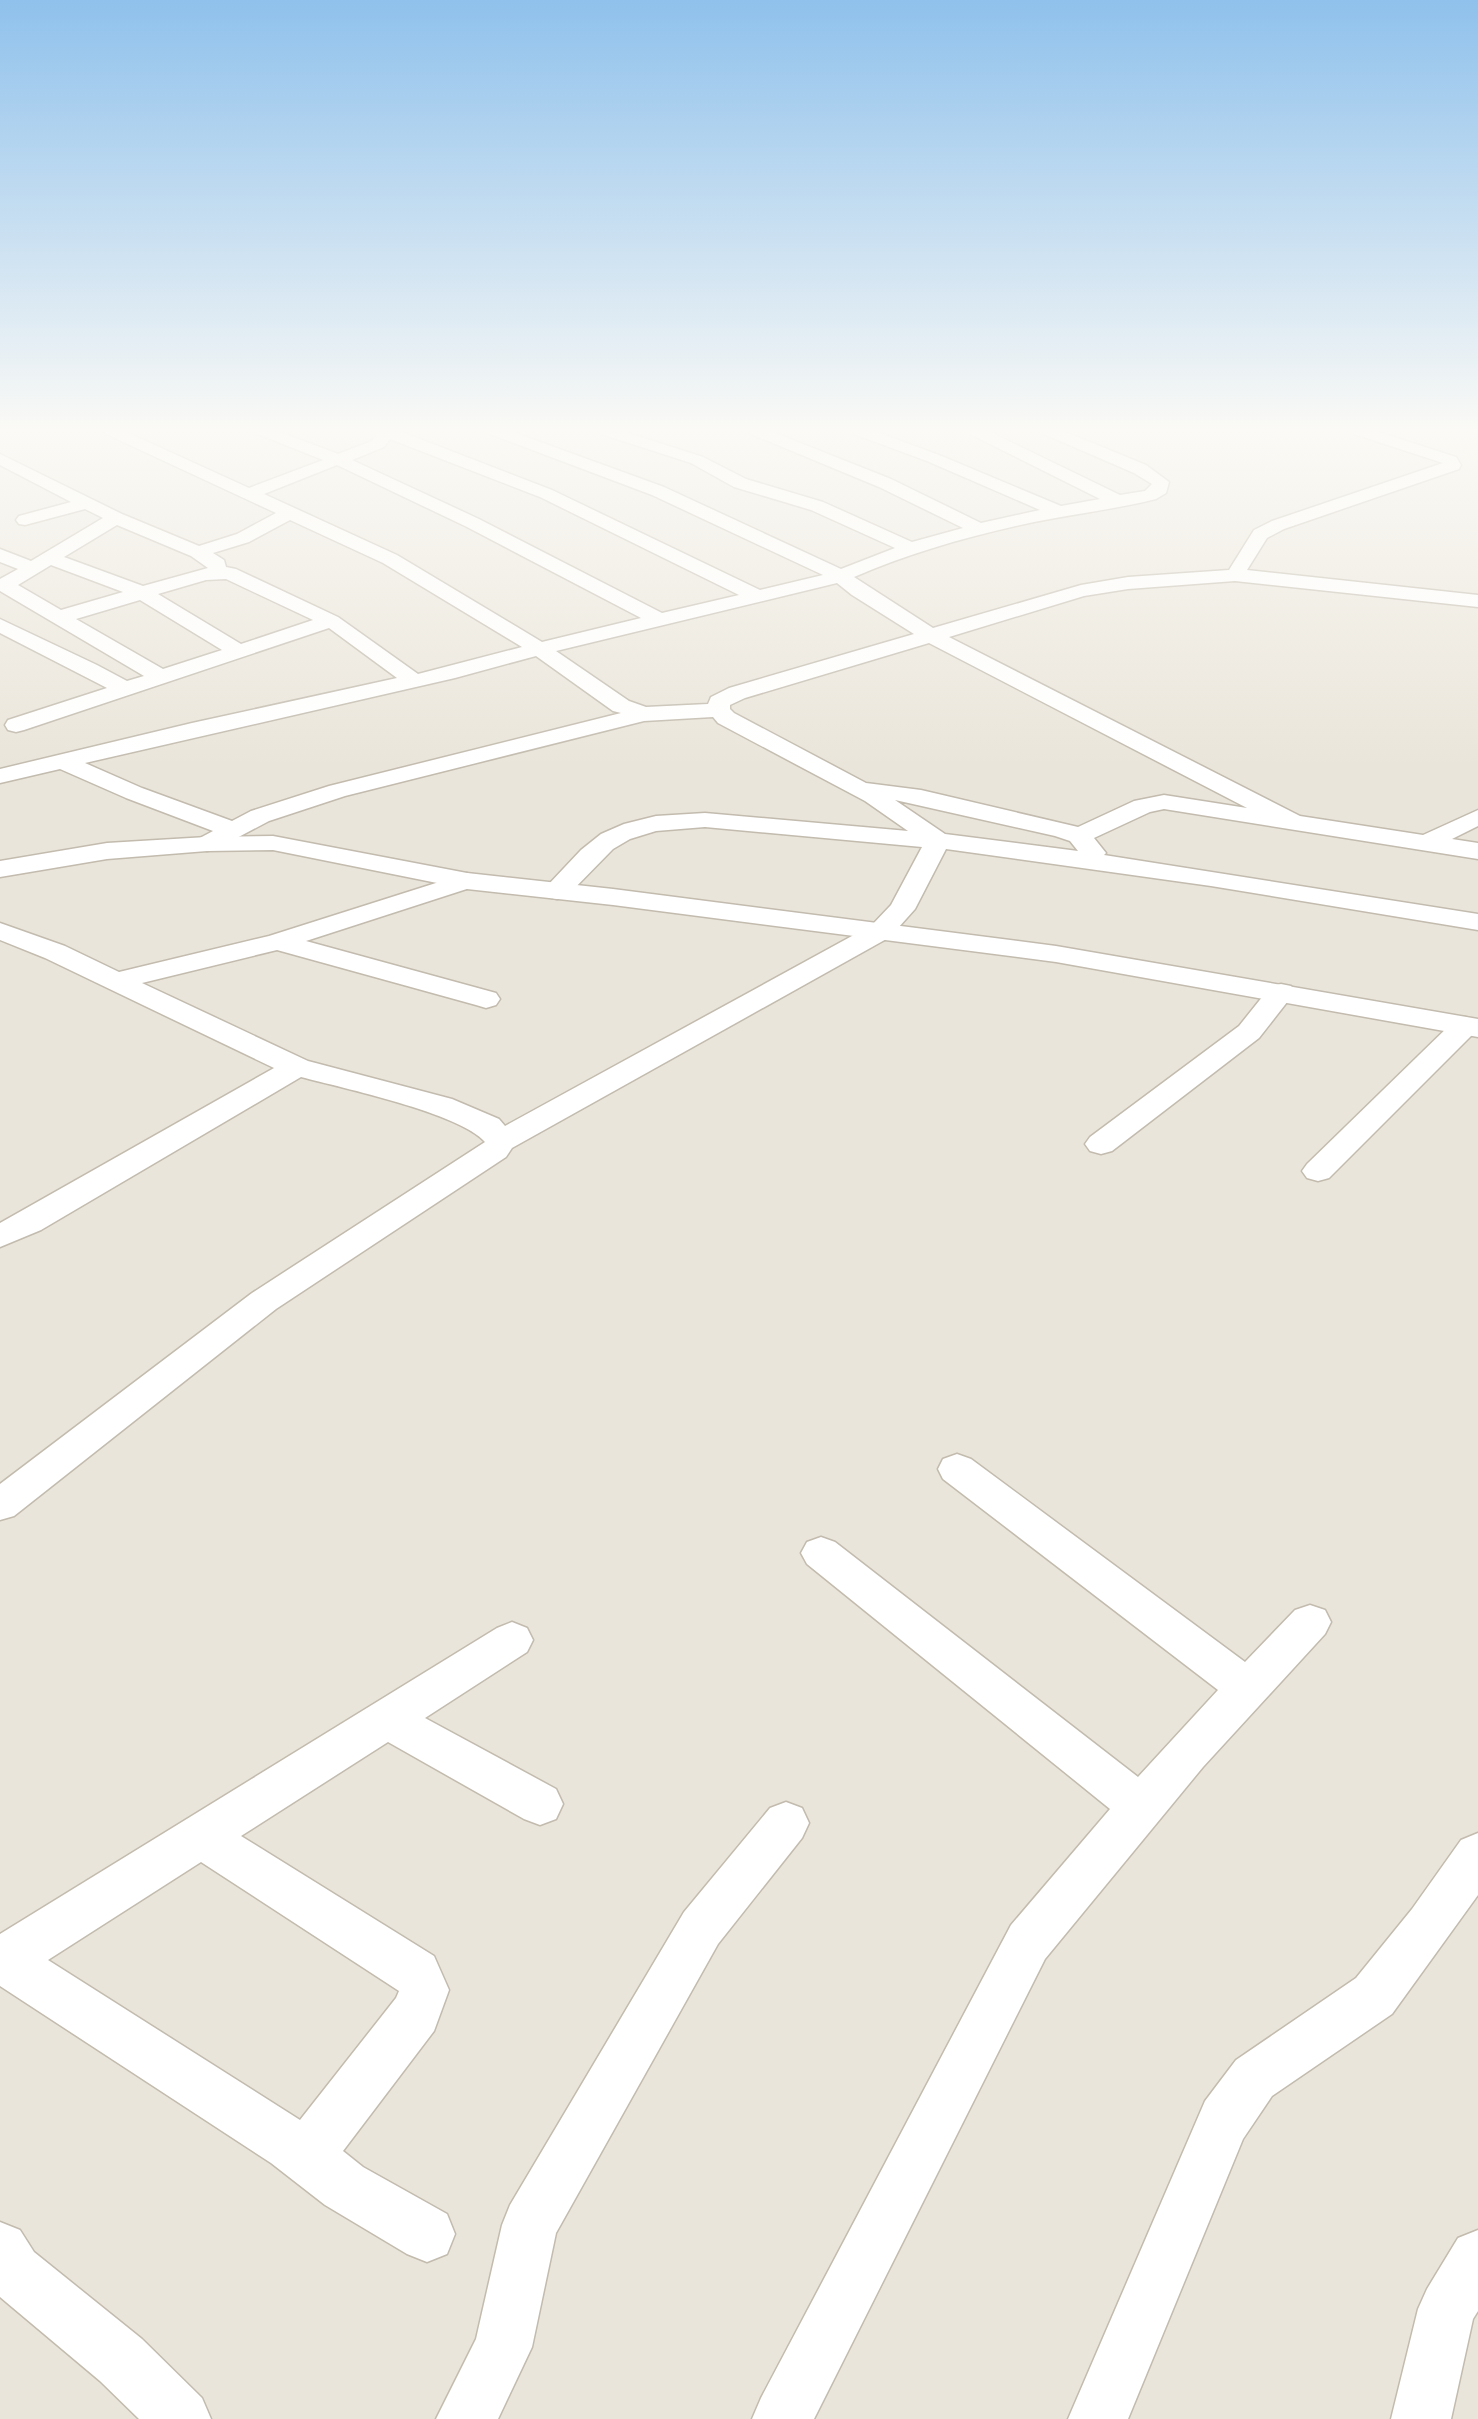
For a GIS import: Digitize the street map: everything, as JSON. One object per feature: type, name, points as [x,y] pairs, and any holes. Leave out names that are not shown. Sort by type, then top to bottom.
[{"type":"street","points":[[74,544],[4,585],[161,677]]},
{"type":"street","points":[[178,544],[218,564],[217,572]]},
{"type":"street","points":[[198,552],[224,544]]},
{"type":"street","points":[[357,544],[390,559],[539,649],[621,706],[644,714]]},
{"type":"street","points":[[513,544],[660,620]]},
{"type":"street","points":[[651,544],[757,596]]},
{"type":"street","points":[[772,544],[841,576],[860,591],[930,635],[1293,822]]},
{"type":"street","points":[[901,544],[910,548]]},
{"type":"street","points":[[0,776],[455,672],[539,649],[841,576],[884,557],[924,544]]},
{"type":"street","points":[[1235,575],[1254,544]]},
{"type":"street","points":[[0,555],[42,564],[141,592],[238,651]]},
{"type":"street","points":[[60,617],[217,572],[229,573],[331,621],[414,681]]},
{"type":"street","points":[[938,840],[857,787],[726,718],[719,710],[719,702],[737,693],[1081,591],[1128,583],[1235,575],[1267,576],[1478,601]]},
{"type":"street","points":[[8,721],[125,689],[331,621]]},
{"type":"street","points":[[0,625],[90,669],[125,689]]},
{"type":"street","points":[[207,844],[260,816],[336,791],[644,714],[719,710]]},
{"type":"street","points":[[8,721],[70,759],[134,793],[233,830]]},
{"type":"street","points":[[857,787],[921,797],[1063,830],[1079,836],[1100,862]]},
{"type":"street","points":[[1079,836],[1143,806],[1164,802],[1478,851]]},
{"type":"street","points":[[1426,843],[1478,817]]},
{"type":"street","points":[[557,891],[608,839],[635,828],[673,821],[705,820],[938,840],[1100,862],[1478,921]]},
{"type":"street","points":[[0,1505],[264,1301],[495,1150],[501,1141],[881,932],[902,909],[938,840]]},
{"type":"street","points":[[0,869],[107,851],[207,844],[273,843],[323,851],[466,881],[1056,954],[1471,1027]]},
{"type":"street","points":[[115,981],[277,942],[466,881]]},
{"type":"street","points":[[0,931],[55,952],[297,1067],[441,1106],[488,1126],[501,1141]]},
{"type":"street","points":[[277,942],[486,999]]},
{"type":"street","points":[[1101,1144],[1249,1032],[1281,992]]},
{"type":"street","points":[[1318,1172],[1471,1027]]},
{"type":"street","points":[[0,1236],[297,1067]]},
{"type":"street","points":[[957,1469],[1248,1688]]},
{"type":"street","points":[[820,1553],[1142,1807]]},
{"type":"street","points":[[782,2419],[1028,1942],[1142,1807],[1310,1622]]},
{"type":"street","points":[[427,2234],[344,2186],[306,2156],[2,1961],[512,1640]]},
{"type":"street","points":[[387,1719],[540,1804]]},
{"type":"street","points":[[466,2419],[503,2347],[530,2225],[701,1928],[786,1823]]},
{"type":"street","points":[[201,1836],[416,1973],[424,1990],[416,2013],[306,2156]]},
{"type":"street","points":[[1098,2419],[1224,2120],[1254,2078],[1374,1996],[1429,1925],[1478,1856]]},
{"type":"street","points":[[1422,2419],[1448,2309],[1478,2258]]},
{"type":"street","points":[[4,2270],[121,2360],[181,2419]]},
{"type":"shaded area","points":[[0,544],[1478,544],[1478,2419],[0,2419]]}]
